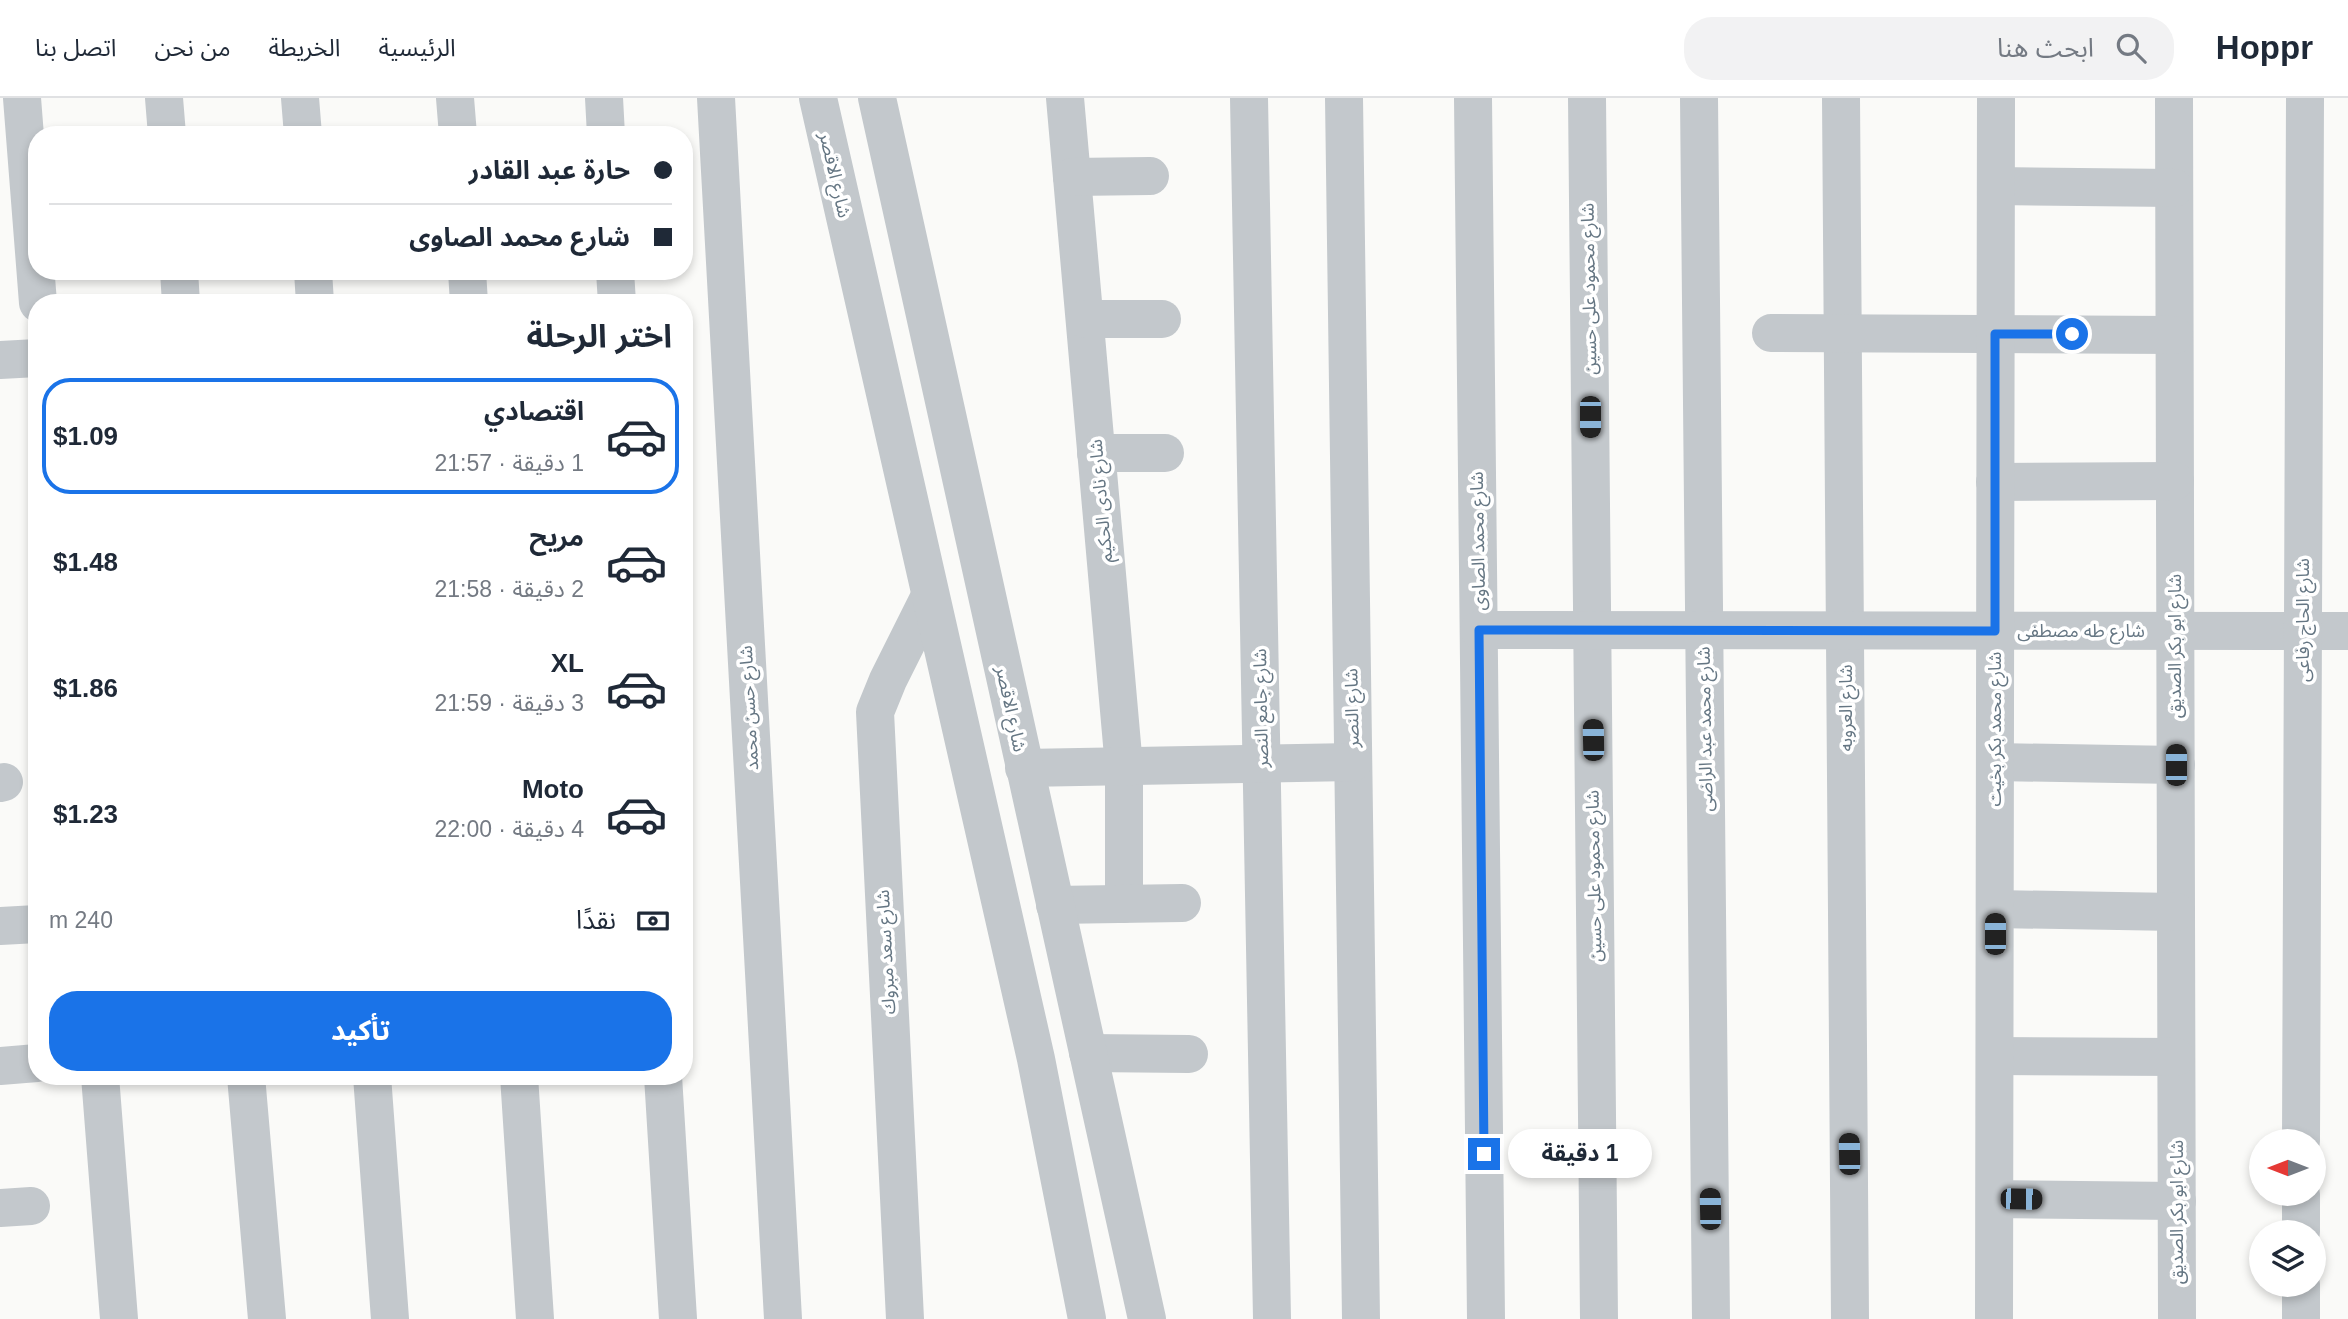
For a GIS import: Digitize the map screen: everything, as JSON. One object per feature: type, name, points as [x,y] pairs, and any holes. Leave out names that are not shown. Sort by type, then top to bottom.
[{"type":"street","points":[[22,98],[28,175]]},
{"type":"street","points":[[164,98],[166,126]]},
{"type":"street","points":[[300,98],[302,126]]},
{"type":"street","points":[[455,98],[457,126]]},
{"type":"street","points":[[604,98],[606,126]]},
{"type":"street","name":"شارع حسن محمد","points":[[716,98],[783,1319]]},
{"type":"street","name":"شارع الاقصر","points":[[818,98],[1036,1059],[1087,1319]]},
{"type":"street","name":"شارع الاقصر","points":[[877,98],[1147,1319]]},
{"type":"street","name":"شارع نادى الحكيم","points":[[1065,98],[1124,767],[1124,904]]},
{"type":"street","name":"شارع جامع النصر","points":[[1249,98],[1272,1319]]},
{"type":"street","name":"شارع النصر","points":[[1344,98],[1361,1319]]},
{"type":"street","name":"شارع محمد الصاوى","points":[[1473,98],[1486,1319]]},
{"type":"street","name":"شارع محمود على حسين","points":[[1587,98],[1599,1319]]},
{"type":"street","name":"شارع محمد عبد الراضى","points":[[1699,98],[1711,1319]]},
{"type":"street","name":"شارع العروبه","points":[[1841,98],[1850,1319]]},
{"type":"street","name":"شارع محمد بكر بخيت","points":[[1994,1319],[1996,98]]},
{"type":"street","name":"شارع ابو بكر الصديق","points":[[2174,98],[2177,1319]]},
{"type":"street","name":"شارع الحاج رفاعى","points":[[2301,1129],[2305,98]]},
{"type":"street","points":[[1072,177],[1150,176]]},
{"type":"street","points":[[1996,186],[2174,188]]},
{"type":"street","points":[[1085,319],[1162,319]]},
{"type":"street","points":[[1771,333],[2174,335]]},
{"type":"street","points":[[0,360],[28,358]]},
{"type":"street","points":[[1096,453],[1165,453]]},
{"type":"street","points":[[1995,482],[2175,481]]},
{"type":"street","name":"شارع سعد مبروك","points":[[905,1319],[875,712],[930,596]]},
{"type":"street","name":"شارع طه مصطفى","points":[[1479,630],[2348,631]]},
{"type":"street","points":[[1024,768],[1353,762]]},
{"type":"street","points":[[1995,762],[2176,765]]},
{"type":"street","points":[[1055,905],[1182,903]]},
{"type":"street","points":[[1995,909],[2176,912]]},
{"type":"street","points":[[0,926],[28,924]]},
{"type":"street","points":[[1088,1053],[1189,1054]]},
{"type":"street","points":[[1995,1056],[2176,1057]]},
{"type":"street","points":[[0,1066],[28,1064]]},
{"type":"street","points":[[101,1085],[119,1319]]},
{"type":"street","points":[[247,1085],[267,1319]]},
{"type":"street","points":[[373,1085],[390,1319]]},
{"type":"street","points":[[520,1085],[535,1319]]},
{"type":"street","points":[[664,1085],[678,1319]]},
{"type":"street","points":[[1995,1199],[2177,1201]]},
{"type":"street","points":[[2301,1297],[2301,1319]]},
{"type":"route","points":[[1484,1154],[1479,630],[1995,631],[1995,334],[2072,334]]}]
